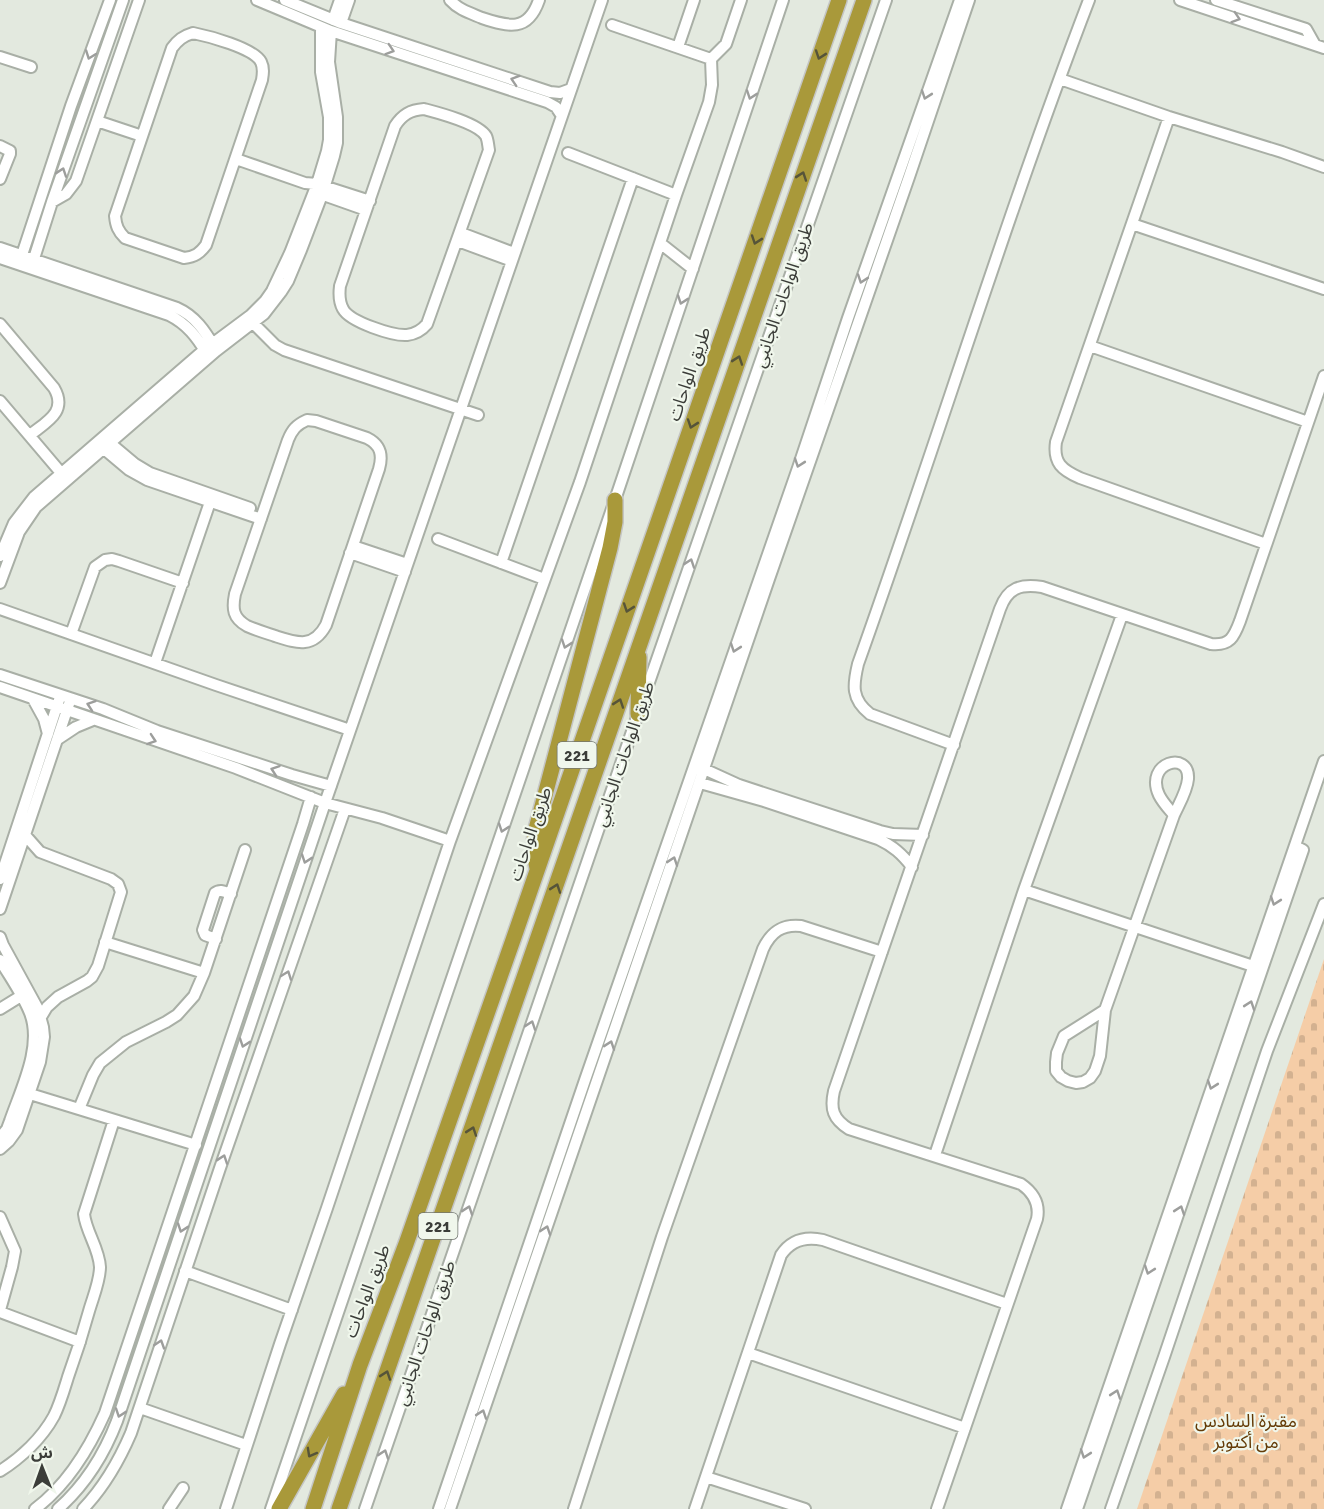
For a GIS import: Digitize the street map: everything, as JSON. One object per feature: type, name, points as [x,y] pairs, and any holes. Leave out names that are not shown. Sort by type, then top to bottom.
[{"type":"highway","name":"طريق الواحات","points":[[313,1509],[360,1365],[440,1149],[839,0]]},
{"type":"highway","name":"221","points":[[339,1509],[864,0]]},
{"type":"highway","points":[[537,870],[534,852],[535,833],[610,548],[615,522],[615,500]]},
{"type":"highway","points":[[638,714],[640,642]]},
{"type":"highway","points":[[440,1149],[452,1158],[463,1155]]},
{"type":"highway","points":[[279,1509],[360,1365]]},
{"type":"street","points":[[20,259],[71,106],[110,0]]},
{"type":"street","points":[[32,263],[123,0]]},
{"type":"street","points":[[52,202],[66,194],[76,181],[139,0]]},
{"type":"street","points":[[257,0],[298,11],[371,38],[550,92],[560,93],[571,89]]},
{"type":"street","points":[[285,0],[298,11]]},
{"type":"street","points":[[0,556],[9,532],[34,497],[210,351],[253,323],[273,303],[288,281],[301,250],[327,151],[330,129],[320,60],[340,0]]},
{"type":"street","points":[[331,25],[349,0]]},
{"type":"street","points":[[450,0],[460,10],[512,26],[526,22],[539,0]]},
{"type":"street","points":[[58,1509],[91,1471],[112,1434],[325,803],[602,0]]},
{"type":"street","points":[[678,47],[694,0]]},
{"type":"street","points":[[225,1509],[450,841],[579,482],[709,102],[712,86],[711,59],[726,44],[741,0]]},
{"type":"street","points":[[271,1509],[783,0]]},
{"type":"street","name":"طريق الواحات الجانبي","points":[[365,1509],[886,0]]},
{"type":"street","points":[[450,1509],[465,1449],[585,1080],[700,783],[938,76],[960,0]]},
{"type":"street","points":[[938,76],[969,0]]},
{"type":"street","points":[[954,745],[870,714],[860,705],[856,697],[854,681],[1089,0]]},
{"type":"street","points":[[1180,0],[1319,46]]},
{"type":"street","points":[[1216,0],[1306,29],[1319,46]]},
{"type":"street","points":[[612,25],[711,59]]},
{"type":"street","points":[[193,33],[249,50],[261,62],[264,70],[262,80],[236,159],[206,245],[193,257],[184,258],[125,238],[119,232],[116,224],[116,210],[172,48],[184,36],[193,33]]},
{"type":"street","points":[[371,38],[547,102],[556,107],[562,116]]},
{"type":"street","points":[[0,57],[31,67]]},
{"type":"street","points":[[1060,79],[1324,167]]},
{"type":"street","points":[[424,109],[466,123],[480,130],[488,142],[489,150],[459,237],[429,321],[423,328],[412,334],[399,335],[359,323],[350,318],[343,309],[340,299],[342,278],[395,126],[399,119],[410,111],[424,109]]},
{"type":"street","points":[[1169,117],[1056,442],[1056,456],[1059,464],[1065,470],[1086,481],[1266,544]]},
{"type":"street","points":[[97,122],[142,136]]},
{"type":"street","points":[[0,146],[8,149],[10,154],[0,179]]},
{"type":"street","points":[[568,153],[676,195]]},
{"type":"street","points":[[236,159],[368,205]]},
{"type":"street","points":[[501,563],[633,178]]},
{"type":"street","points":[[0,583],[15,541],[36,507],[107,446],[265,301],[290,253],[316,188]]},
{"type":"street","points":[[1132,224],[1324,289]]},
{"type":"street","points":[[459,237],[513,257]]},
{"type":"street","points":[[660,243],[693,269]]},
{"type":"street","points":[[0,248],[20,259],[171,311],[210,351]]},
{"type":"street","points":[[0,258],[20,259]]},
{"type":"street","points":[[439,1509],[465,1449],[596,1085],[645,925],[798,468],[854,320]]},
{"type":"street","points":[[253,323],[275,345],[284,350],[478,415]]},
{"type":"street","points":[[0,324],[58,394],[59,401],[55,414],[30,435]]},
{"type":"street","points":[[1090,346],[1308,422]]},
{"type":"street","points":[[937,1509],[1037,1219],[1036,1201],[1033,1194],[1021,1184],[849,1129],[837,1118],[832,1107],[834,1091],[1003,601],[1013,589],[1022,586],[1042,587],[1211,644],[1224,644],[1235,633],[1324,376]]},
{"type":"street","points":[[0,401],[62,474]]},
{"type":"street","points":[[306,420],[316,421],[367,438],[379,448],[381,462],[352,550],[326,625],[315,639],[306,643],[297,643],[247,626],[235,615],[233,606],[235,594],[288,440],[297,425],[306,420]]},
{"type":"street","points":[[107,446],[136,475],[262,516]]},
{"type":"street","points":[[166,483],[210,502],[262,516]]},
{"type":"street","points":[[155,663],[210,502]]},
{"type":"street","points":[[438,539],[544,579]]},
{"type":"street","points":[[352,550],[406,568]]},
{"type":"street","points":[[71,633],[95,567],[105,560],[119,561],[183,583]]},
{"type":"street","points":[[0,609],[350,730]]},
{"type":"street","points":[[935,1155],[1024,890],[1122,615]]},
{"type":"street","points":[[0,675],[66,696],[157,731],[331,786]]},
{"type":"street","points":[[0,687],[236,768],[345,810],[382,818],[450,841]]},
{"type":"street","points":[[0,909],[13,855],[66,696]]},
{"type":"street","points":[[0,879],[25,835],[44,777],[53,737],[33,699]]},
{"type":"street","points":[[53,737],[93,720]]},
{"type":"street","points":[[1077,1509],[1202,1131],[1299,848],[1324,761]]},
{"type":"street","points":[[704,769],[728,781],[880,831],[923,835]]},
{"type":"street","points":[[700,783],[878,839],[894,847],[912,867]]},
{"type":"street","points":[[35,1509],[49,1498],[72,1470],[93,1440],[105,1413],[311,797]]},
{"type":"street","points":[[83,1509],[116,1464],[131,1433],[284,981],[345,810]]},
{"type":"street","points":[[1105,1010],[1064,1036],[1056,1062],[1056,1071],[1061,1077],[1076,1083],[1083,1082],[1095,1071],[1100,1056],[1105,1010],[1174,814]]},
{"type":"street","points":[[25,835],[40,852]]},
{"type":"street","points":[[1066,1509],[1202,1131],[1253,966],[1299,848]]},
{"type":"street","points":[[78,1109],[100,1063],[126,1042],[177,1015],[194,996],[216,939],[245,850]]},
{"type":"street","points":[[0,1138],[7,1129],[32,1059],[37,1019],[58,997],[92,977],[98,966],[121,896],[118,884],[111,879],[40,852],[13,855]]},
{"type":"street","points":[[1024,890],[1253,966]]},
{"type":"street","points":[[1111,1509],[1267,1051],[1324,904]]},
{"type":"street","points":[[574,1509],[662,1237],[767,939],[783,927],[793,925],[882,952]]},
{"type":"street","points":[[0,937],[27,1001]]},
{"type":"street","points":[[105,942],[204,973]]},
{"type":"street","points":[[0,960],[44,1027],[43,1047],[30,1094],[17,1130],[0,1149]]},
{"type":"street","points":[[0,1009],[27,1001],[58,997]]},
{"type":"street","points":[[585,1080],[596,1085]]},
{"type":"street","points":[[30,1094],[196,1145]]},
{"type":"street","points":[[0,1472],[26,1450],[54,1416],[80,1342],[100,1264],[84,1214],[114,1120]]},
{"type":"street","points":[[0,1217],[15,1251],[0,1311],[80,1342]]},
{"type":"street","points":[[695,1509],[781,1255],[790,1245],[801,1239],[823,1240],[1008,1304]]},
{"type":"street","points":[[185,1271],[292,1310]]},
{"type":"street","points":[[144,1297],[157,1302]]},
{"type":"street","points":[[748,1353],[965,1428]]},
{"type":"street","points":[[140,1408],[246,1445]]},
{"type":"street","points":[[706,1477],[804,1509]]},
{"type":"street","points":[[169,1509],[183,1488]]},
{"type":"green space","name":"مقبرة السادس من أكتوبر","points":[[1324,959],[1324,1509],[1137,1509]]}]
